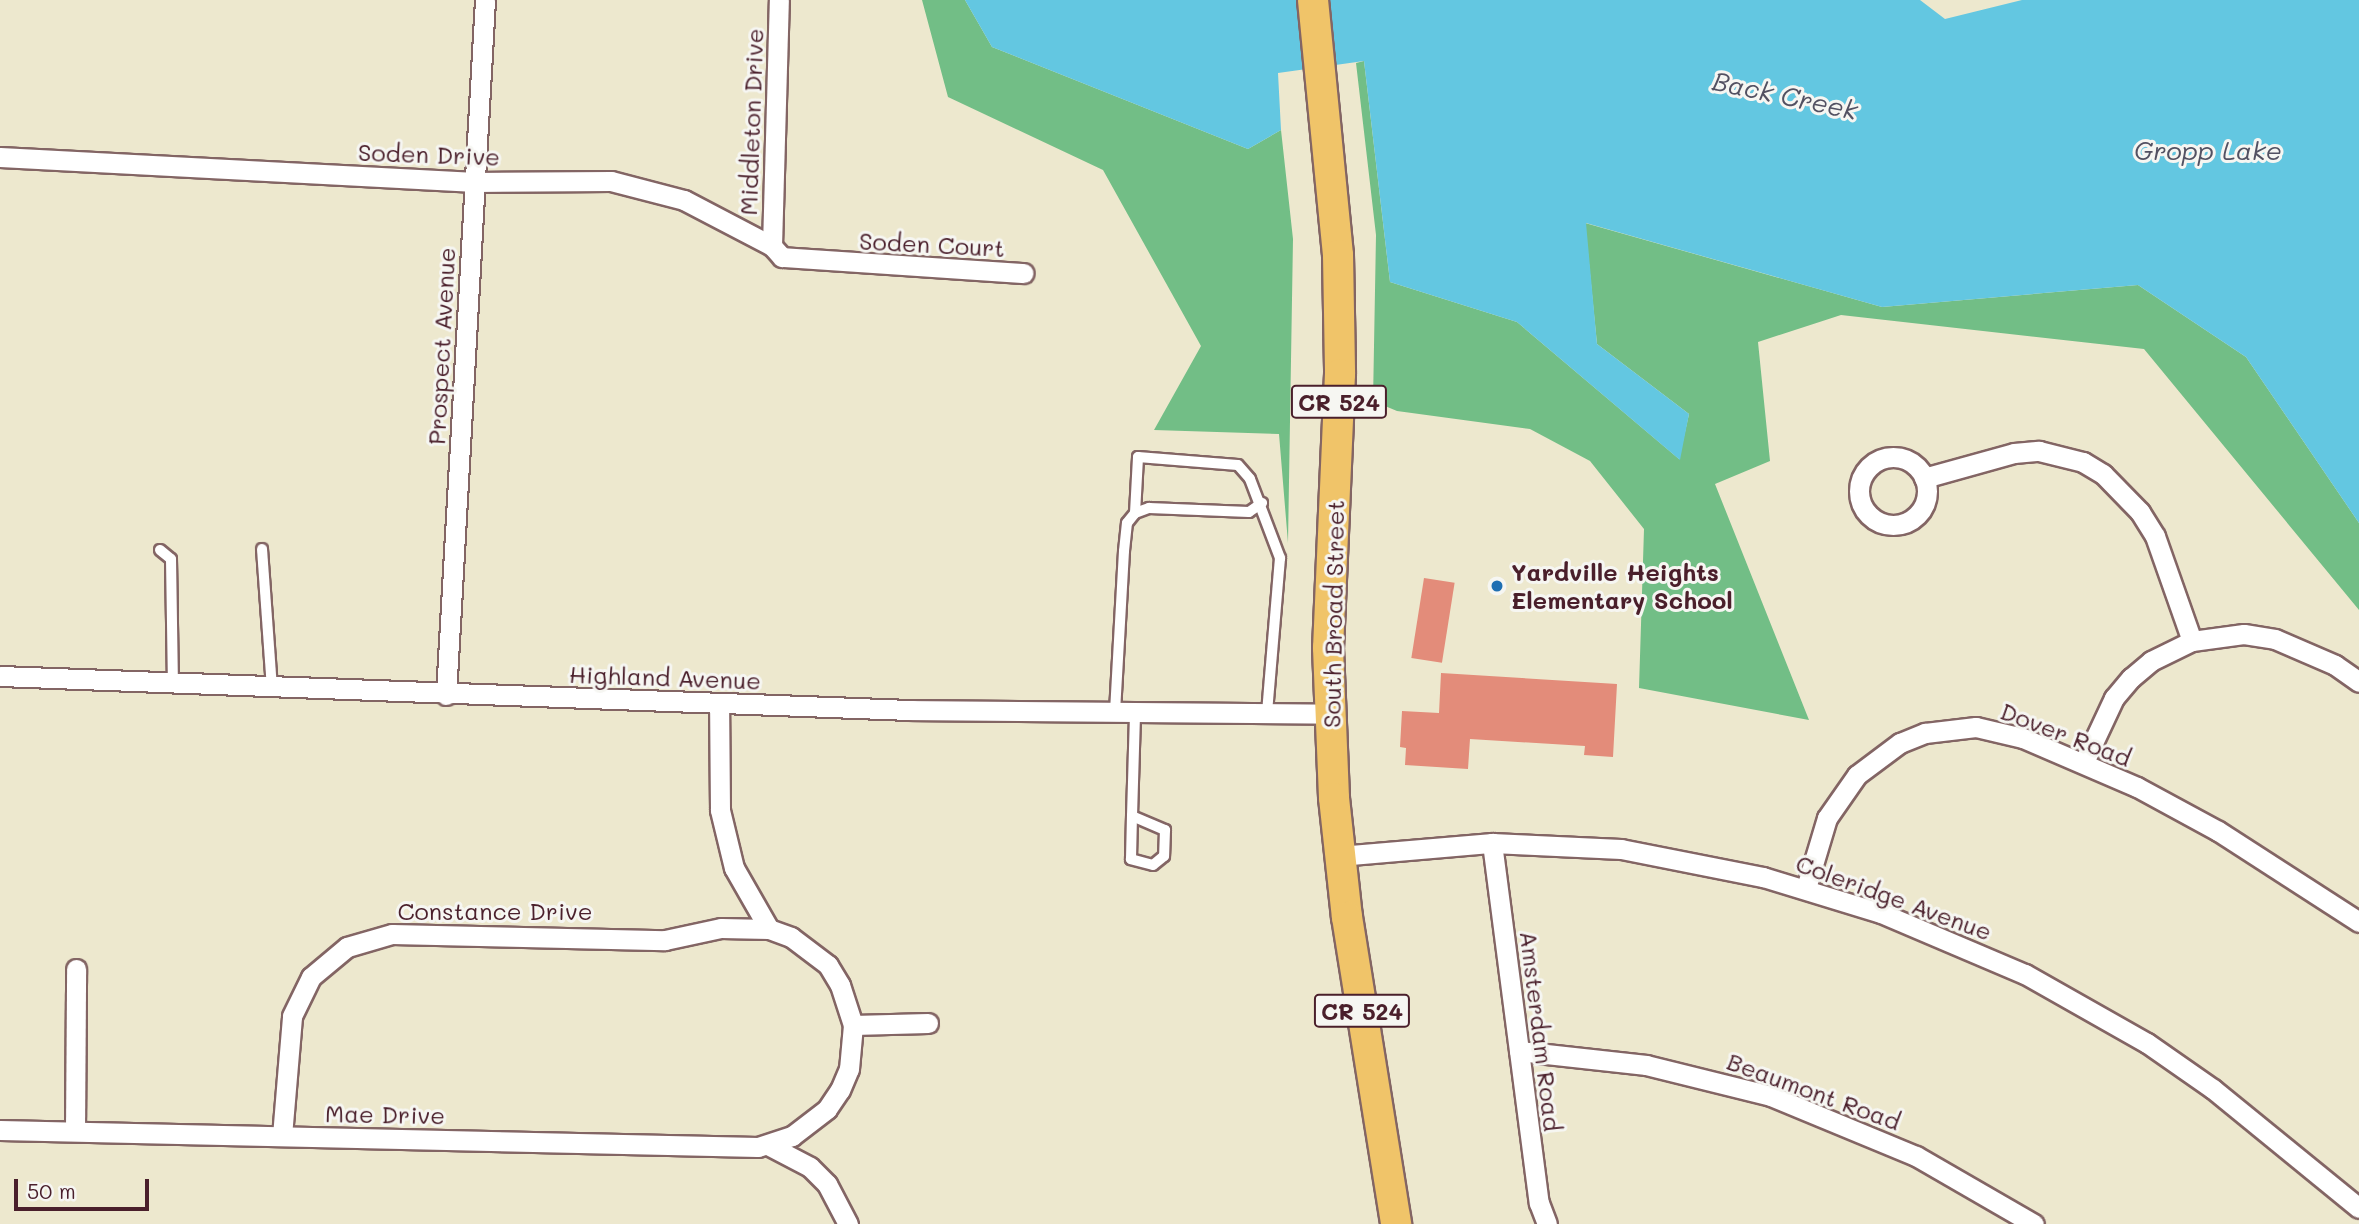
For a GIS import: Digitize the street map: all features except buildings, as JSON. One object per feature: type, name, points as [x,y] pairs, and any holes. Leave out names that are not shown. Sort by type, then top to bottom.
[{"type":"main road","name":"South Broad Street","points":[[1313,0],[1338,255],[1340,374],[1329,713],[1339,856],[1396,1224]]},
{"type":"street","name":"Prospect Avenue","points":[[446,695],[485,0]]},
{"type":"street","name":"Middleton Drive","points":[[772,246],[779,0]]},
{"type":"street","name":"Soden Drive","points":[[0,157],[475,182],[611,181],[684,200],[772,246],[782,257],[838,263]]},
{"type":"street","name":"Soden Court","points":[[838,263],[1023,273]]},
{"type":"street","points":[[1924,478],[2014,453],[2039,451],[2083,462],[2103,474],[2140,512],[2155,537],[2192,641]]},
{"type":"street","points":[[2084,762],[2114,698],[2131,678],[2151,661],[2192,641],[2244,634],[2274,639],[2324,660],[2359,682]]},
{"type":"street","name":"Highland Avenue","points":[[0,676],[719,704],[1115,712],[1329,713]]},
{"type":"street","points":[[719,704],[720,810],[726,843],[748,898],[769,929],[801,943],[828,965],[841,985],[853,1025],[849,1069],[827,1110],[792,1136],[768,1145]]},
{"type":"street","name":"Dover Road","points":[[1806,888],[1827,818],[1839,796],[1857,775],[1900,743],[1925,733],[1976,727],[2000,731],[2084,762],[2218,831],[2359,922]]},
{"type":"street","name":"Coleridge Avenue","points":[[1339,856],[1492,843],[1621,849],[1702,863],[1806,888],[1952,942],[2078,1002],[2213,1089],[2359,1208]]},
{"type":"street","name":"Amsterdam Road","points":[[1492,843],[1539,1203],[1547,1224]]},
{"type":"street","name":"Constance Drive","points":[[282,1136],[292,1016],[311,977],[347,947],[392,934],[665,940],[721,928],[769,929]]},
{"type":"street","points":[[75,1131],[76,969]]},
{"type":"street","points":[[853,1025],[928,1023]]},
{"type":"street","name":"Beaumont Road","points":[[1519,1051],[1646,1065],[1770,1096],[1916,1156],[2034,1224]]},
{"type":"street","name":"Mae Drive","points":[[0,1130],[768,1145]]},
{"type":"street","points":[[768,1145],[810,1167],[827,1184],[848,1224]]},
{"type":"lane","points":[[1135,513],[1139,457],[1238,464],[1262,503],[1280,558],[1267,713]]},
{"type":"lane","points":[[1115,712],[1127,523],[1135,513],[1149,508],[1249,512],[1262,503]]},
{"type":"lane","points":[[262,549],[272,687]]},
{"type":"lane","points":[[160,550],[171,559],[173,683]]},
{"type":"lane","points":[[1132,816],[1165,830],[1164,856],[1153,865],[1131,859],[1132,816],[1135,712]]},
{"type":"green space","points":[[922,0],[965,0],[992,47],[1248,149],[1281,130],[1293,239],[1288,543],[1279,434],[1154,430],[1201,346],[1103,170],[948,97]]},
{"type":"green space","points":[[1364,61],[1390,282],[1517,322],[1679,459],[1689,414],[1597,344],[1585,223],[1882,307],[2138,285],[2246,357],[2359,523],[2359,610],[2144,349],[1841,315],[1758,342],[1770,461],[1715,484],[1809,720],[1639,688],[1644,529],[1590,461],[1530,429],[1397,411],[1373,401],[1376,235],[1356,63]]},
{"type":"water","name":"Gropp Lake","points":[[965,0],[1920,0],[1945,19],[2022,0],[2359,0],[2359,523],[2246,357],[2138,285],[1882,307],[1586,223],[1597,344],[1689,414],[1680,460],[1517,322],[1390,282],[1364,61],[1278,73],[1281,130],[1248,149],[992,47]]},
{"type":"place","name":"Yardville Heights Elementary School","points":[[1497,586]]},
{"type":"water label","name":"Back Creek","points":[[1785,96]]}]
